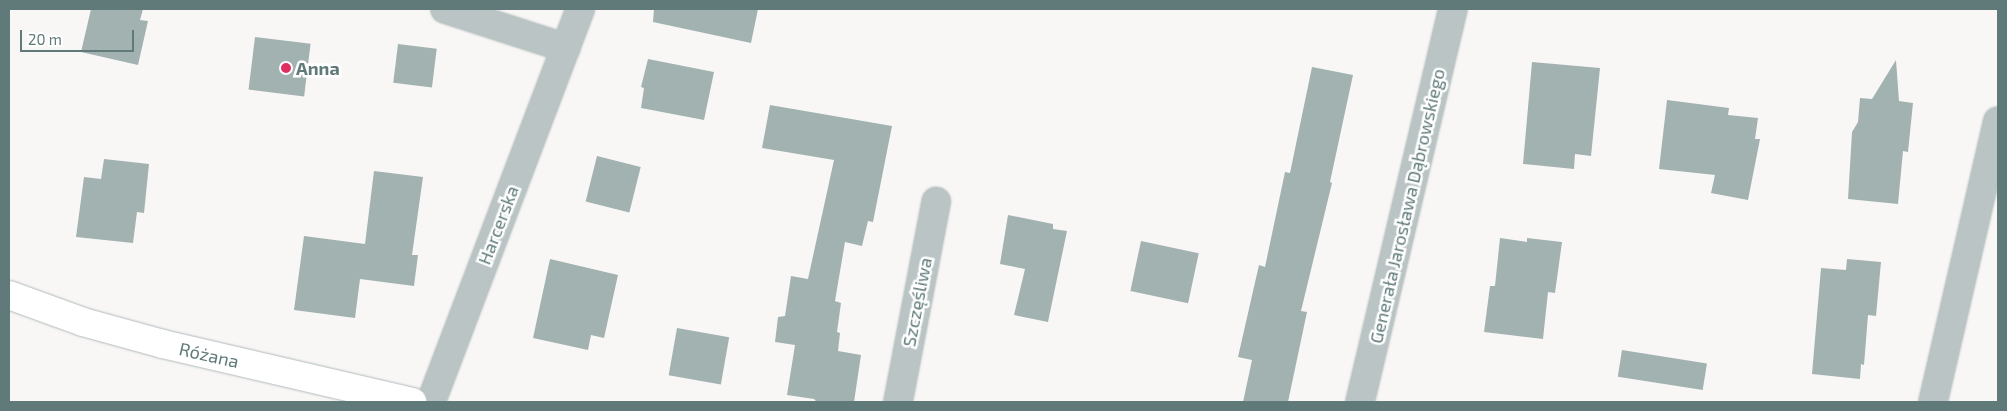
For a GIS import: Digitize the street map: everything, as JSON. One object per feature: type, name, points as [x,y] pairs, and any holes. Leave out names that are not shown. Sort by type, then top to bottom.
[{"type":"street","points":[[445,9],[566,48]]},
{"type":"street","name":"Harcerska","points":[[431,402],[580,9]]},
{"type":"street","name":"Generała Jarosława Dąbrowskiego","points":[[1360,402],[1453,9]]},
{"type":"street","points":[[1933,402],[1998,121]]},
{"type":"street","name":"Szczęśliwa","points":[[898,402],[936,202]]},
{"type":"street","name":"Różana","points":[[9,295],[83,322],[164,344],[412,402]]},
{"type":"building","points":[[91,9],[143,9],[140,20],[148,21],[138,65],[81,52]]},
{"type":"building","points":[[654,9],[758,9],[751,43],[653,22]]},
{"type":"building","points":[[255,37],[311,44],[304,96],[249,90]]},
{"type":"building","points":[[398,44],[437,49],[432,87],[393,83]]},
{"type":"building","points":[[648,59],[714,72],[704,120],[641,108],[644,88],[641,87]]},
{"type":"building","points":[[1896,60],[1899,101],[1913,103],[1908,152],[1903,151],[1898,204],[1848,199],[1852,132],[1858,122],[1860,98],[1872,99]]},
{"type":"building","points":[[1532,62],[1600,68],[1591,156],[1575,154],[1574,169],[1523,164]]},
{"type":"building","points":[[1312,67],[1353,75],[1330,182],[1332,183],[1301,311],[1307,312],[1288,402],[1243,402],[1252,360],[1238,357],[1259,265],[1265,267],[1285,172],[1290,173]]},
{"type":"building","points":[[1667,100],[1729,108],[1728,115],[1758,118],[1755,139],[1760,139],[1748,200],[1711,193],[1715,175],[1659,169]]},
{"type":"building","points":[[770,105],[892,126],[873,222],[868,221],[862,246],[845,242],[835,301],[841,303],[837,332],[840,333],[838,351],[861,355],[854,402],[817,402],[814,399],[787,395],[795,345],[775,342],[778,317],[785,316],[791,276],[808,279],[834,160],[762,148]]},
{"type":"building","points":[[597,156],[641,167],[629,212],[586,202]]},
{"type":"building","points":[[104,159],[149,164],[144,213],[137,212],[133,243],[76,237],[84,177],[101,179]]},
{"type":"building","points":[[374,171],[423,177],[412,255],[418,255],[414,286],[360,279],[355,318],[294,310],[304,236],[365,244]]},
{"type":"building","points":[[1008,215],[1053,224],[1053,229],[1067,231],[1048,322],[1014,315],[1025,269],[1000,264]]},
{"type":"building","points":[[1500,238],[1527,242],[1527,238],[1562,242],[1555,293],[1548,292],[1543,339],[1484,332],[1490,286],[1495,286]]},
{"type":"building","points":[[1141,241],[1199,253],[1188,303],[1130,291]]},
{"type":"building","points":[[550,259],[618,275],[604,338],[591,335],[588,350],[533,338]]},
{"type":"building","points":[[1847,259],[1881,262],[1876,316],[1868,315],[1864,365],[1861,364],[1860,379],[1812,374],[1821,268],[1846,270]]},
{"type":"building","points":[[677,328],[729,337],[721,384],[669,375]]},
{"type":"building","points":[[1622,350],[1707,363],[1703,390],[1618,377]]},
{"type":"place","name":"Anna","points":[[286,68]]}]
